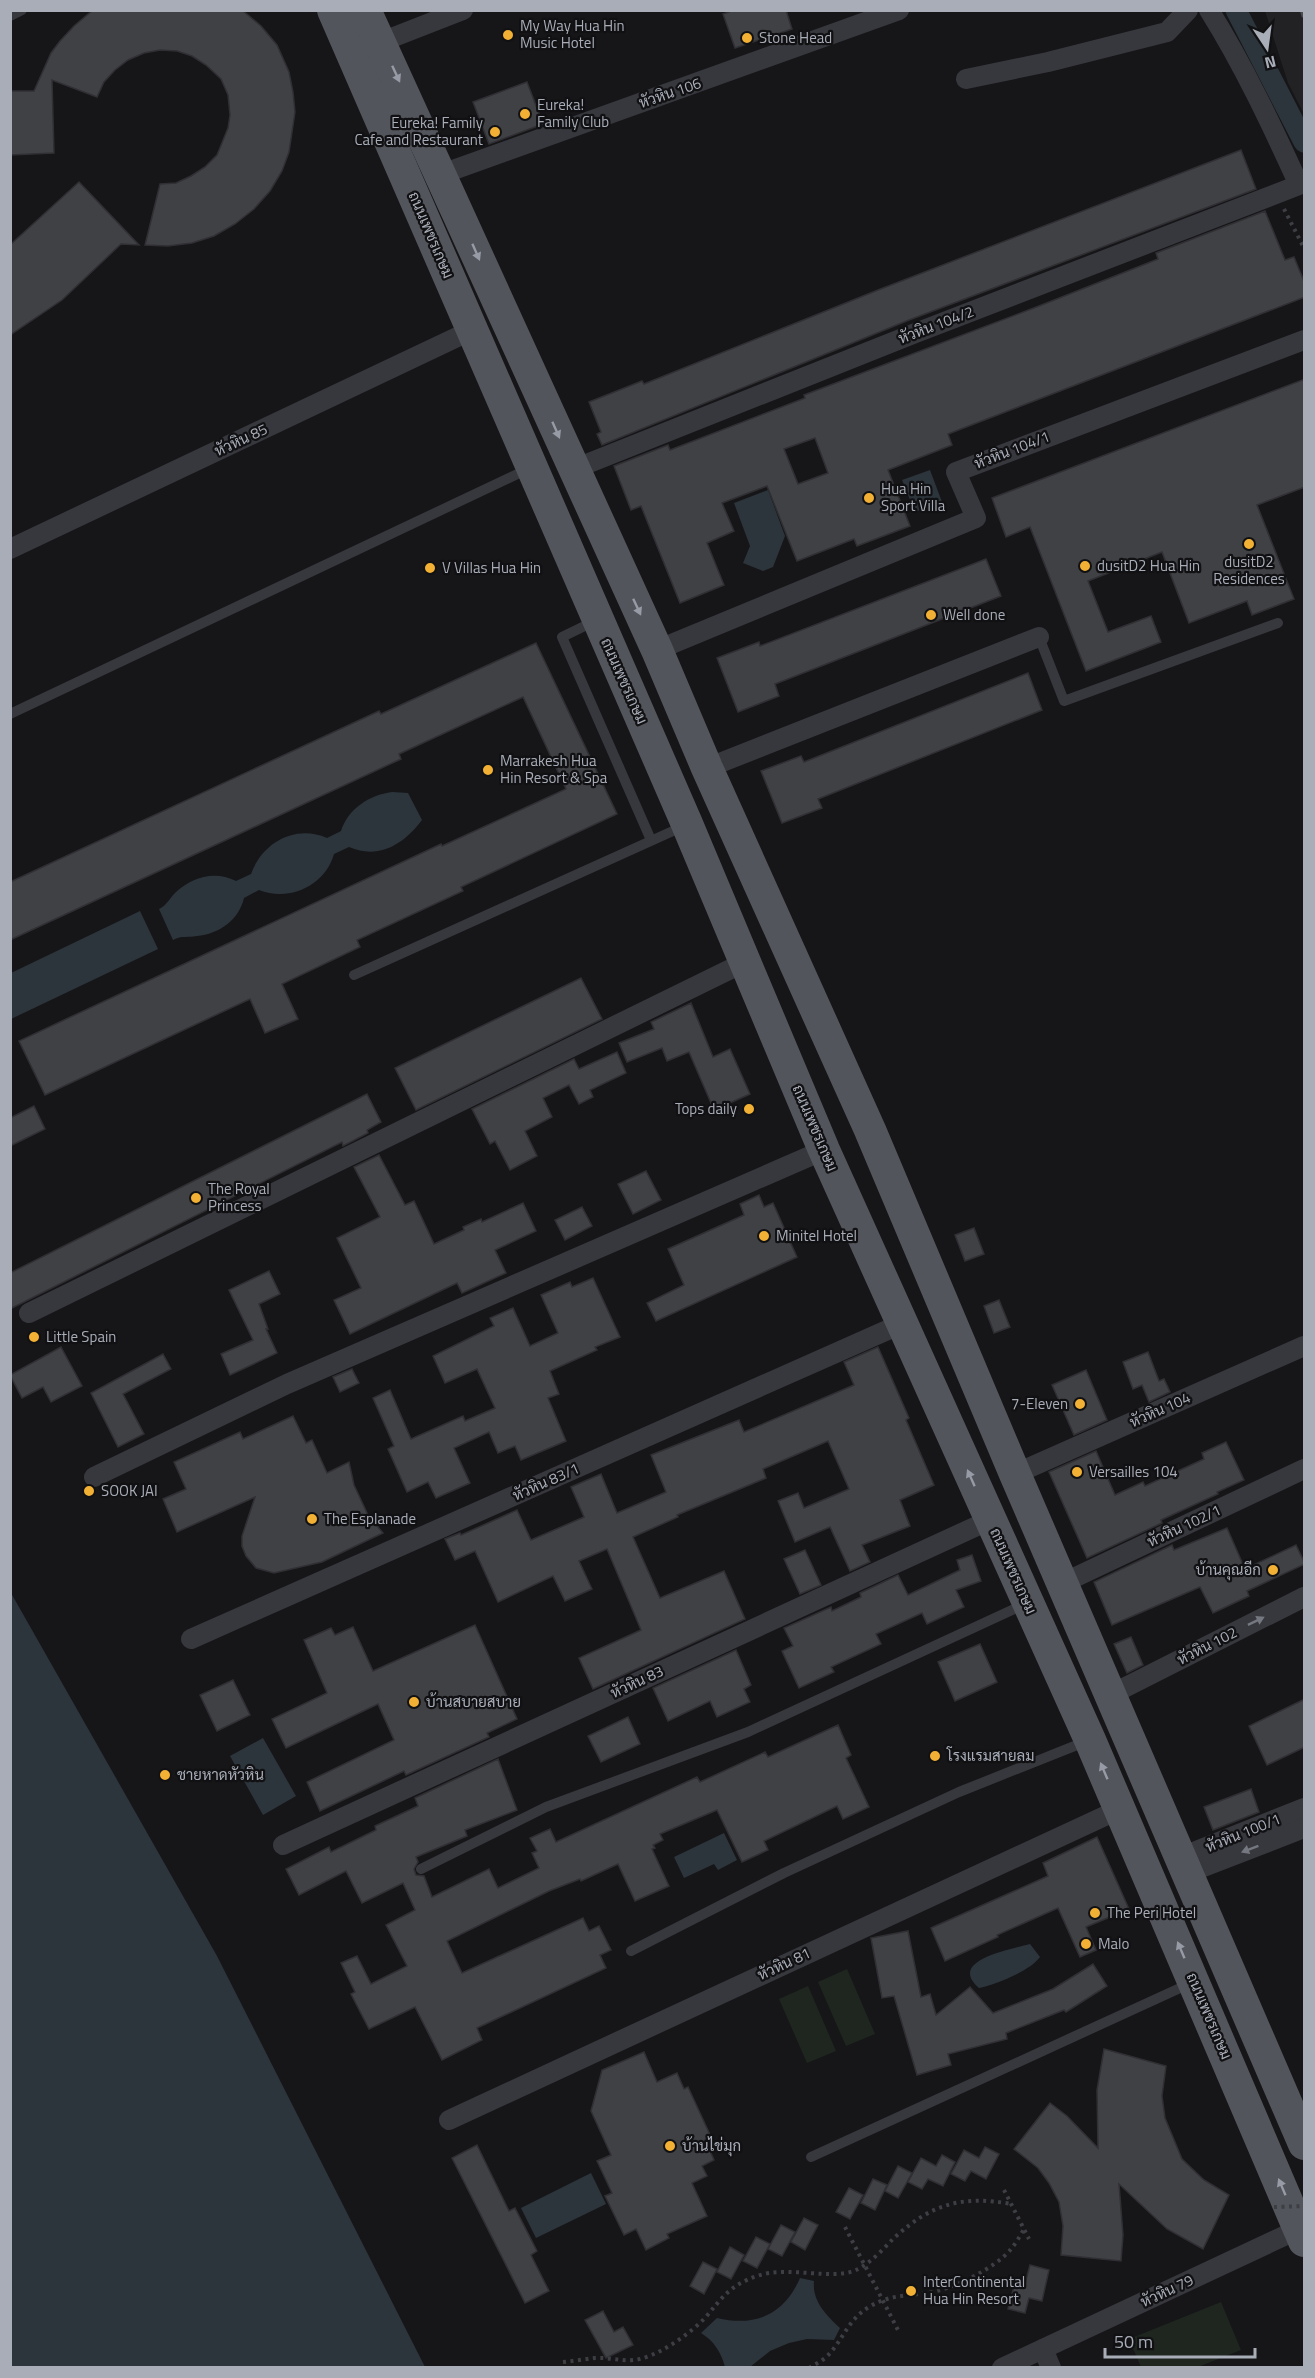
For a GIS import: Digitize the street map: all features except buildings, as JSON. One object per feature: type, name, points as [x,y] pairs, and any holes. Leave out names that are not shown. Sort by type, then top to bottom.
[{"type":"main road","name":"ถนนเพชรเกษม","points":[[333,10],[687,824],[824,1150],[1090,1740],[1194,1982],[1303,2226]]},
{"type":"main road","points":[[366,10],[657,650],[707,768],[870,1130],[1015,1474],[1305,2144]]},
{"type":"main road","points":[[824,1150],[870,1130]]},
{"type":"main road","points":[[845,1197],[891,1178]]},
{"type":"street","points":[[381,42],[463,10]]},
{"type":"street","name":"หัวหิน 106","points":[[442,174],[899,10]]},
{"type":"street","points":[[966,79],[1048,62],[1167,32],[1188,10]]},
{"type":"street","name":"หัวหิน 104/2","points":[[574,469],[913,334],[1299,185],[1266,114],[1227,39],[1209,10]]},
{"type":"street","name":"หัวหิน 85","points":[[10,549],[472,330]]},
{"type":"street","name":"หัวหิน 104/1","points":[[657,650],[976,518],[956,472],[1304,340]]},
{"type":"street","points":[[707,768],[1039,637]]},
{"type":"street","points":[[29,1313],[745,962]]},
{"type":"street","points":[[94,1477],[287,1384],[824,1150]]},
{"type":"street","name":"หัวหิน 83/1","points":[[191,1639],[901,1324]]},
{"type":"street","name":"หัวหิน 104","points":[[1015,1474],[1305,1346]]},
{"type":"street","name":"หัวหิน 102/1","points":[[1063,1583],[1305,1469]]},
{"type":"street","name":"หัวหิน 83","points":[[283,1845],[990,1520]]},
{"type":"street","name":"หัวหิน 102","points":[[1110,1695],[1305,1597]]},
{"type":"street","name":"หัวหิน 100/1","points":[[1184,1865],[1305,1808]]},
{"type":"street","name":"หัวหิน 81","points":[[449,2120],[1120,1809]]},
{"type":"street","name":"หัวหิน 100/1","points":[[1184,1865],[1305,1828]]},
{"type":"street","name":"หัวหิน 79","points":[[1002,2367],[1303,2226]]},
{"type":"street","points":[[1043,2349],[1051,2367]]},
{"type":"lane","points":[[10,16],[22,10]]},
{"type":"lane","points":[[10,714],[531,467]]},
{"type":"lane","points":[[597,620],[562,637],[651,840]]},
{"type":"lane","points":[[1039,637],[1065,701],[1278,623]]},
{"type":"lane","points":[[354,975],[687,824]]},
{"type":"lane","points":[[421,1869],[546,1807],[748,1732],[1027,1602]]},
{"type":"lane","points":[[631,1951],[784,1873],[959,1792],[1090,1740]]},
{"type":"lane","points":[[811,2157],[1194,1982]]},
{"type":"path","points":[[1277,195],[1305,248]]},
{"type":"path","points":[[1004,2190],[1029,2239]]},
{"type":"path","points":[[564,2362],[597,2358],[627,2362],[652,2355],[698,2324],[723,2294],[754,2276],[772,2271],[851,2271],[864,2265],[907,2227],[930,2212],[967,2200],[1011,2204]]},
{"type":"path","points":[[1274,2207],[1303,2226]]},
{"type":"path","points":[[845,2227],[899,2332]]},
{"type":"path","points":[[809,2367],[824,2359],[833,2349],[847,2325],[857,2316],[882,2300],[904,2294],[927,2293],[957,2284],[1005,2255],[1024,2229]]},
{"type":"shaded area","points":[[1265,11],[1304,11],[1304,114],[1288,83]]},
{"type":"shaded area","points":[[930,470],[942,502],[915,512],[902,480]]},
{"type":"shaded area","points":[[768,490],[785,536],[773,567],[763,571],[743,563],[750,546],[734,503]]},
{"type":"shaded area","points":[[392,792],[408,793],[422,820],[399,843],[371,852],[349,847],[334,854],[323,875],[314,883],[294,892],[282,894],[259,890],[244,898],[238,913],[220,929],[205,935],[173,940],[159,909],[181,887],[196,879],[212,876],[236,881],[251,874],[263,853],[281,839],[303,833],[327,838],[341,831],[344,823],[360,804],[375,796]]},
{"type":"shaded area","points":[[140,911],[158,949],[11,1019],[11,973]]},
{"type":"shaded area","points":[[11,1593],[217,1956],[425,2367],[11,2367]]},
{"type":"shaded area","points":[[263,1738],[296,1796],[263,1815],[230,1756]]},
{"type":"shaded area","points":[[724,1833],[737,1860],[718,1870],[714,1864],[684,1878],[674,1857]]},
{"type":"shaded area","points":[[1030,1944],[1040,1957],[1021,1972],[1003,1981],[979,1988],[971,1978],[971,1970],[976,1963],[986,1957]]},
{"type":"shaded area","points":[[847,1969],[875,2034],[846,2046],[818,1982]]},
{"type":"shaded area","points":[[808,1986],[836,2051],[807,2063],[779,1999]]},
{"type":"shaded area","points":[[591,2173],[606,2204],[536,2238],[521,2208]]},
{"type":"shaded area","points":[[800,2278],[814,2281],[818,2301],[825,2313],[840,2328],[834,2340],[807,2339],[789,2343],[770,2351],[750,2367],[725,2367],[716,2347],[701,2333],[717,2318],[744,2321],[767,2315],[786,2301]]},
{"type":"shaded area","points":[[1221,2302],[1241,2350],[1198,2367],[1141,2367],[1129,2339]]},
{"type":"waterway","points":[[1236,10],[1304,142]]},
{"type":"railway","points":[[1302,10],[1304,17]]},
{"type":"place","name":"My Way Hua Hin Music Hotel","points":[[508,35]]},
{"type":"place","name":"Stone Head","points":[[747,38]]},
{"type":"place","name":"Eureka! Family Club","points":[[525,114]]},
{"type":"place","name":"Eureka! Family Cafe and Restaurant","points":[[495,132]]},
{"type":"place","name":"Hua Hin Sport Villa","points":[[869,498]]},
{"type":"place","name":"dusitD2 Residences","points":[[1249,544]]},
{"type":"place","name":"dusitD2 Hua Hin","points":[[1085,566]]},
{"type":"place","name":"V Villas Hua Hin","points":[[430,568]]},
{"type":"place","name":"Well done","points":[[931,615]]},
{"type":"place","name":"Marrakesh Hua Hin Resort & Spa","points":[[488,770]]},
{"type":"place","name":"Tops daily","points":[[749,1109]]},
{"type":"place","name":"The Royal Princess","points":[[196,1198]]},
{"type":"place","name":"Minitel Hotel","points":[[764,1236]]},
{"type":"place","name":"Little Spain","points":[[34,1337]]},
{"type":"place","name":"7-Eleven","points":[[1080,1404]]},
{"type":"place","name":"Versailles 104","points":[[1077,1472]]},
{"type":"place","name":"SOOK JAI","points":[[89,1491]]},
{"type":"place","name":"The Esplanade","points":[[312,1519]]},
{"type":"place","name":"บ้านคุณอีก","points":[[1273,1570]]},
{"type":"place","name":"บ้านสบายสบาย","points":[[414,1702]]},
{"type":"place","name":"โรงแรมสายลม","points":[[935,1756]]},
{"type":"place","name":"ชายหาดหัวหิน","points":[[165,1775]]},
{"type":"place","name":"The Peri Hotel","points":[[1095,1913]]},
{"type":"place","name":"Malo","points":[[1086,1944]]},
{"type":"place","name":"บ้านไข่มุก","points":[[670,2146]]},
{"type":"place","name":"InterContinental Hua Hin Resort","points":[[911,2291]]}]
